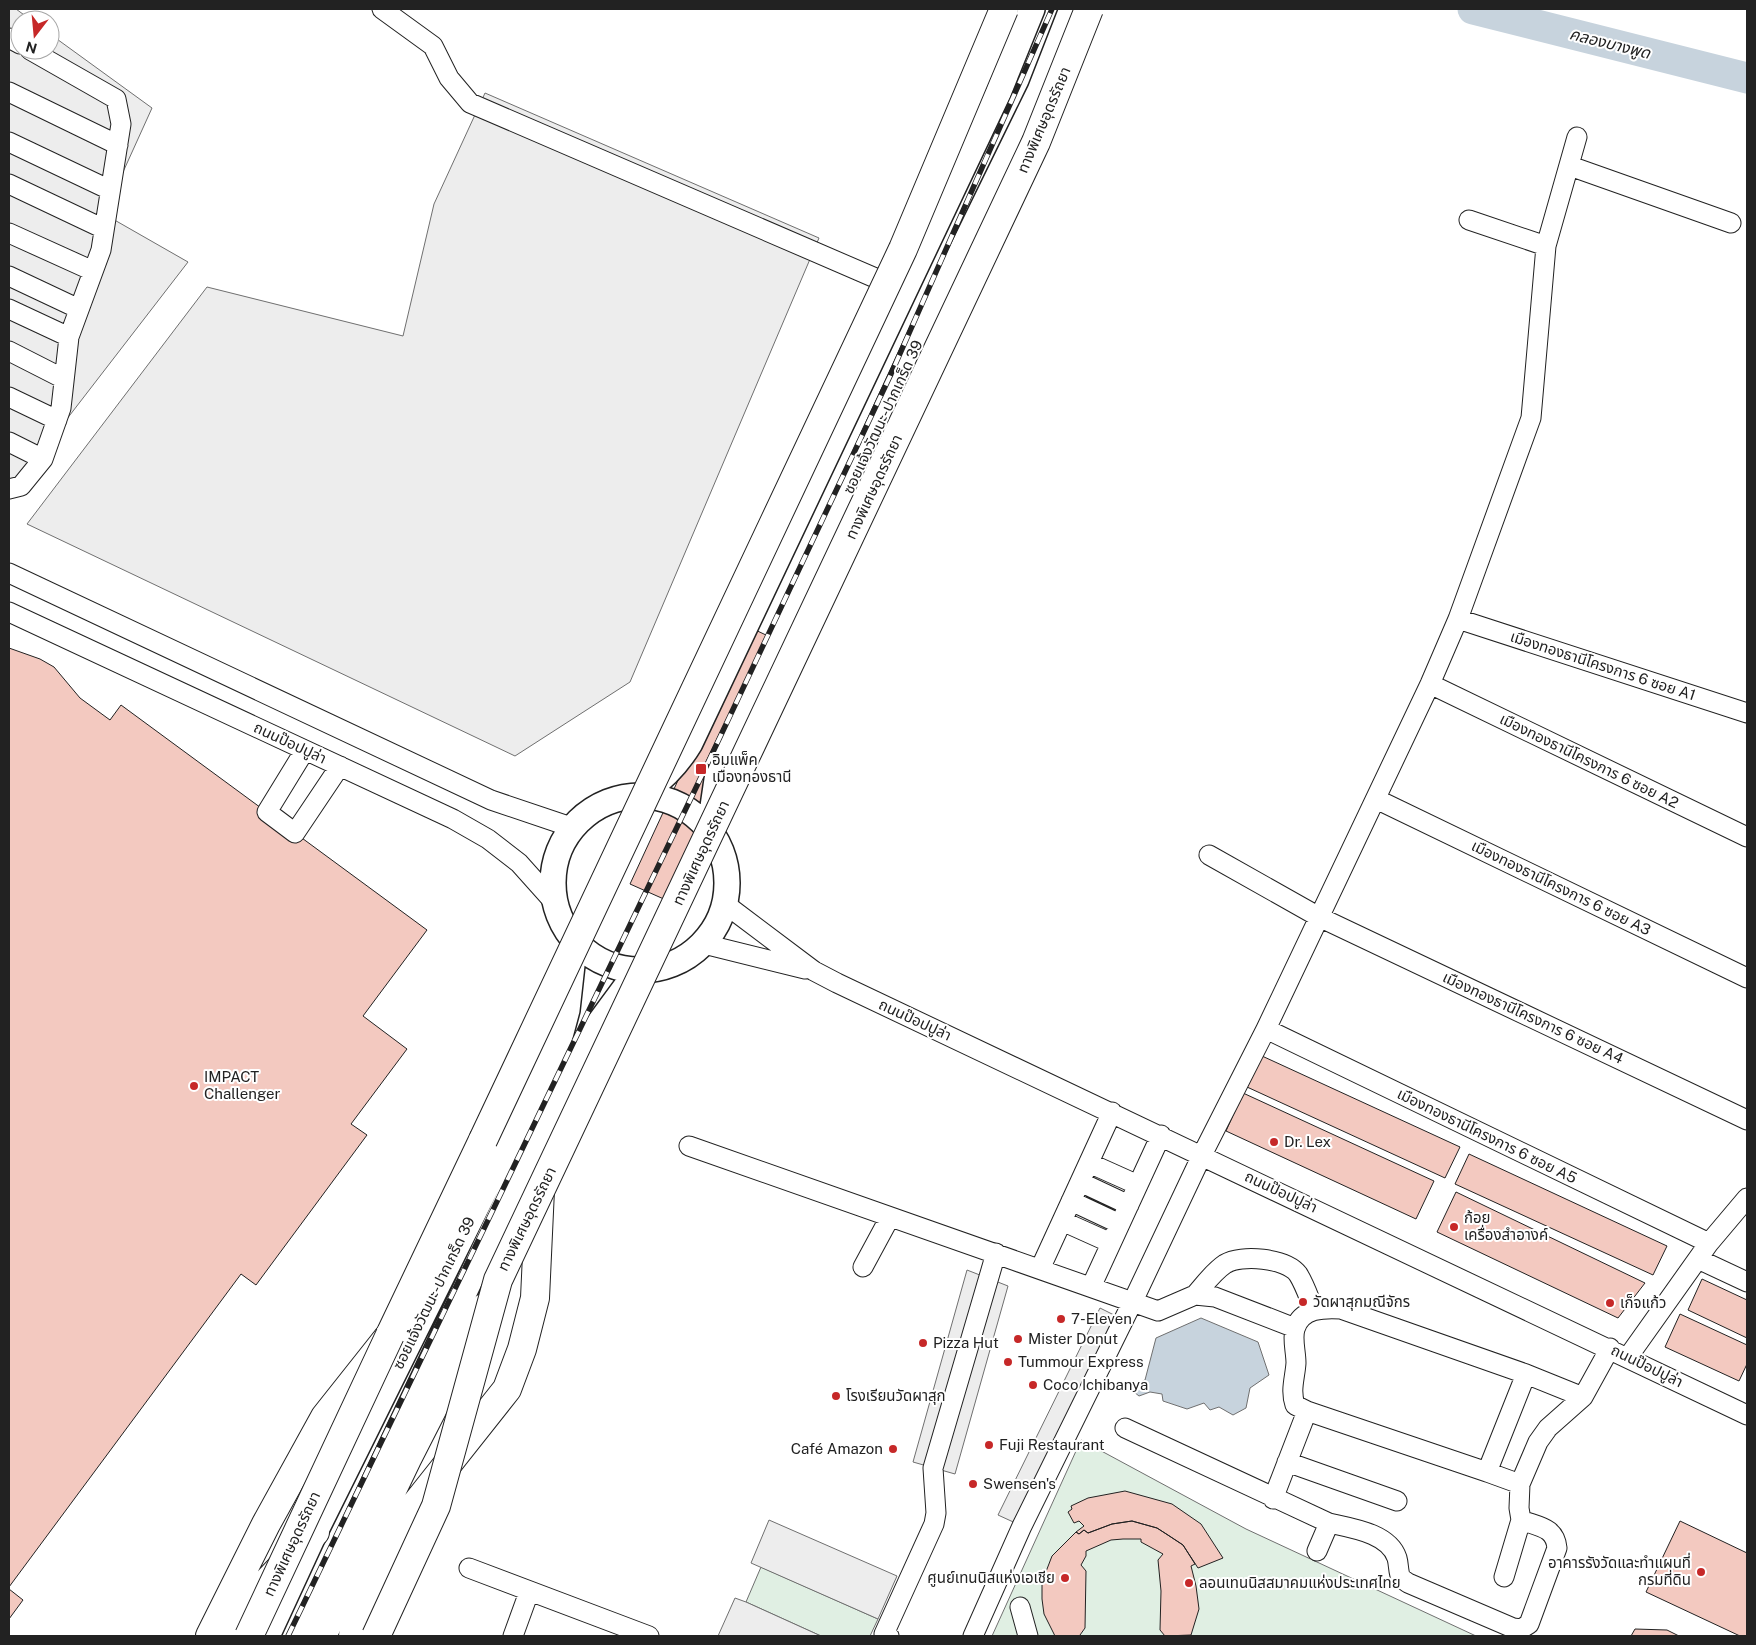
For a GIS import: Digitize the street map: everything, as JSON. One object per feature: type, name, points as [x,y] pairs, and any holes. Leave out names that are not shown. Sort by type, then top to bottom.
[{"type":"highway","name":"ทางพิเศษอุดรรัถยา","points":[[249,1636],[887,283],[1004,9]]},
{"type":"highway","name":"ทางพิเศษอุดรรัถยา","points":[[322,1636],[407,1460],[498,1280],[1032,151],[1089,9]]},
{"type":"highway","points":[[353,1636],[412,1510],[506,1389],[522,1349],[535,1298],[543,1124]]},
{"type":"highway","points":[[376,1636],[436,1506],[498,1280]]},
{"type":"highway","points":[[210,1636],[266,1524],[325,1417],[390,1335]]},
{"type":"highway","points":[[215,1636],[315,1532]]},
{"type":"main road","points":[[640,795],[665,777],[678,762],[690,743],[998,93],[1032,9]]},
{"type":"main road","name":"ซอยแจ้งวัฒนะ-ปากเกร็ด 39","points":[[710,830],[719,766],[793,613],[926,324],[1040,90],[1072,9]]},
{"type":"main road","points":[[640,795],[666,799],[690,811],[710,830],[722,852],[728,878],[725,904],[717,925],[704,944],[674,964],[638,971],[603,963],[574,942],[561,923],[553,901],[552,875],[558,850],[571,828],[602,804],[640,795]]},
{"type":"main road","name":"ซอยแจ้งวัฒนะ-ปากเกร็ด 39","points":[[267,1636],[315,1532],[559,1040],[567,1010],[574,942]]},
{"type":"main road","name":"ซอยแจ้งวัฒนะ-ปากเกร็ด 39","points":[[302,1636],[543,1124],[589,1037],[638,971]]},
{"type":"street","points":[[382,9],[433,46],[449,78],[470,103],[887,283]]},
{"type":"street","points":[[9,489],[21,486],[43,459],[61,408],[69,337],[101,250],[121,124],[116,99],[48,60]]},
{"type":"street","points":[[9,92],[118,145]]},
{"type":"street","points":[[973,1636],[1022,1526],[1133,1301],[1202,1155],[1266,1029],[1376,799],[1458,619],[1531,418],[1546,246],[1577,137]]},
{"type":"street","points":[[9,142],[110,190]]},
{"type":"street","points":[[1570,166],[1731,223]]},
{"type":"street","points":[[9,184],[104,229]]},
{"type":"street","points":[[1469,220],[1546,246]]},
{"type":"street","points":[[9,233],[93,271]]},
{"type":"street","points":[[9,276],[79,309]]},
{"type":"street","points":[[9,309],[69,337]]},
{"type":"street","points":[[9,351],[64,378]]},
{"type":"street","points":[[9,397],[57,420]]},
{"type":"street","points":[[9,442],[43,459]]},
{"type":"street","points":[[12,580],[491,800],[571,828]]},
{"type":"street","name":"ถนนป๊อปปูล่า","points":[[9,612],[453,819],[488,839],[519,863],[553,901]]},
{"type":"street","name":"เมืองทองธานีโครงการ 6 ซอย A1","points":[[1458,619],[1747,713]]},
{"type":"street","name":"เมืองทองธานีโครงการ 6 ซอย A2","points":[[1430,684],[1747,837]]},
{"type":"street","points":[[305,750],[267,812],[295,833],[340,766]]},
{"type":"street","name":"เมืองทองธานีโครงการ 6 ซอย A3","points":[[1376,799],[1747,978]]},
{"type":"street","name":"เมืองทองธานีโครงการ 6 ซอย A4","points":[[1209,855],[1319,916],[1747,1120]]},
{"type":"street","points":[[725,904],[814,972]]},
{"type":"street","points":[[704,944],[814,972]]},
{"type":"street","name":"ถนนป๊อปปูล่า","points":[[814,972],[1610,1348],[1747,1415]]},
{"type":"street","name":"เมืองทองธานีโครงการ 6 ซอย A5","points":[[1266,1029],[1709,1243]]},
{"type":"street","points":[[1040,1269],[1112,1112]]},
{"type":"street","points":[[1091,1287],[1161,1135]]},
{"type":"street","points":[[689,1146],[1158,1310],[1195,1295],[1225,1264],[1240,1259],[1262,1258],[1288,1266],[1297,1272],[1314,1310]]},
{"type":"street","points":[[1089,1163],[1138,1185]]},
{"type":"street","points":[[1080,1182],[1129,1205]]},
{"type":"street","points":[[1628,1357],[1709,1243],[1747,1198]]},
{"type":"street","points":[[1071,1201],[1120,1224]]},
{"type":"street","points":[[862,1267],[890,1217]]},
{"type":"street","points":[[1062,1221],[1111,1243]]},
{"type":"street","points":[[885,1635],[934,1524],[936,1513],[934,1468],[996,1253]]},
{"type":"street","points":[[1698,1259],[1747,1282]]},
{"type":"street","points":[[1195,1295],[1215,1297],[1295,1328]]},
{"type":"street","points":[[1520,1484],[1307,1411],[1295,1405],[1291,1394],[1296,1362],[1295,1328],[1304,1316],[1314,1310],[1341,1309],[1526,1374],[1583,1397]]},
{"type":"street","points":[[1504,1577],[1521,1520],[1519,1508],[1520,1484],[1538,1442],[1548,1428],[1583,1397],[1610,1348]]},
{"type":"street","points":[[1487,1472],[1526,1374]]},
{"type":"street","points":[[1273,1499],[1307,1411]]},
{"type":"street","points":[[1124,1428],[1329,1524],[1372,1534],[1390,1547],[1397,1558],[1401,1578],[1408,1583],[1513,1628],[1521,1628],[1528,1624],[1557,1548],[1556,1538],[1552,1532],[1521,1520]]},
{"type":"street","points":[[1287,1462],[1397,1501]]},
{"type":"street","points":[[1318,1551],[1329,1524]]},
{"type":"street","points":[[469,1568],[649,1636]]},
{"type":"street","points":[[513,1636],[529,1592]]},
{"type":"street","points":[[1020,1607],[1028,1636]]},
{"type":"green space","name":"ลอนเทนนิสสมาคมแห่งประเทศไทย","points":[[1081,1440],[1246,1529],[1476,1636],[992,1636]]},
{"type":"green space","points":[[761,1567],[878,1619],[870,1636],[821,1636],[746,1602]]},
{"type":"shaded area","points":[[9,9],[16,9],[17,10],[10,10],[10,60],[60,60],[60,41],[152,108],[104,214],[188,262],[9,494]]},
{"type":"shaded area","points":[[485,93],[819,238],[630,682],[515,756],[27,524],[207,287],[403,336],[434,204]]},
{"type":"shaded area","points":[[967,1270],[1008,1286],[955,1474],[913,1462]]},
{"type":"shaded area","points":[[1100,1308],[1124,1320],[1022,1526],[998,1515]]},
{"type":"shaded area","points":[[1201,1318],[1258,1342],[1269,1375],[1250,1388],[1246,1408],[1233,1415],[1219,1407],[1210,1410],[1204,1403],[1187,1409],[1163,1401],[1162,1394],[1150,1392],[1139,1396],[1134,1392],[1134,1386],[1145,1380],[1156,1338]]},
{"type":"shaded area","points":[[769,1520],[897,1576],[878,1619],[751,1563]]},
{"type":"shaded area","points":[[735,1598],[746,1602],[821,1636],[718,1636]]},
{"type":"building","points":[[749,627],[785,644],[666,900],[630,884]]},
{"type":"building","name":"IMPACT Challenger","points":[[9,648],[40,659],[54,667],[80,698],[110,720],[121,705],[427,930],[363,1016],[407,1049],[351,1124],[367,1135],[256,1285],[241,1274],[9,1587]]},
{"type":"building","points":[[1262,1056],[1460,1147],[1445,1178],[1247,1087]]},
{"type":"building","points":[[1243,1093],[1434,1181],[1416,1219],[1226,1131]]},
{"type":"building","points":[[1469,1154],[1667,1246],[1653,1275],[1455,1184]]},
{"type":"building","points":[[1456,1192],[1645,1283],[1618,1318],[1437,1232]]},
{"type":"building","points":[[1702,1279],[1747,1300],[1747,1338],[1688,1310]]},
{"type":"building","points":[[1680,1314],[1747,1345],[1747,1364],[1739,1381],[1665,1347]]},
{"type":"building","points":[[1125,1491],[1172,1504],[1201,1524],[1223,1558],[1198,1568],[1183,1545],[1157,1528],[1132,1521],[1112,1524],[1088,1533],[1084,1530],[1079,1534],[1076,1532],[1084,1526],[1079,1521],[1074,1523],[1068,1512],[1072,1509],[1071,1506],[1088,1498]]},
{"type":"building","name":"ศูนย์เทนนิสแห่งเอเชีย","points":[[1132,1521],[1157,1528],[1183,1545],[1195,1564],[1191,1566],[1199,1609],[1191,1635],[1165,1636],[1160,1630],[1161,1591],[1158,1560],[1163,1554],[1141,1542],[1141,1539],[1123,1539],[1111,1540],[1086,1551],[1086,1556],[1081,1565],[1086,1571],[1085,1628],[1081,1636],[1055,1636],[1044,1614],[1042,1599],[1042,1582],[1052,1556],[1076,1532],[1079,1534],[1084,1530],[1088,1533],[1112,1524]]},
{"type":"building","name":"อาคารรังวัดและทำแผนที่ กรมที่ดิน","points":[[1680,1521],[1747,1553],[1747,1636],[1740,1636],[1646,1592]]},
{"type":"building","points":[[9,1589],[23,1600],[9,1619]]},
{"type":"building","points":[[1635,1629],[1667,1630],[1679,1636],[1631,1636]]},
{"type":"waterway","name":"คลองบางพูด","points":[[1473,9],[1747,78]]},
{"type":"railway","points":[[288,1636],[704,771],[891,374],[1052,9]]},
{"type":"place","name":"อิมแพ็ค เมืองทองธานี","points":[[701,769]]},
{"type":"place","name":"IMPACT Challenger","points":[[194,1086]]},
{"type":"place","name":"Dr. Lex","points":[[1274,1142]]},
{"type":"place","name":"ก้อย เครื่องสำอางค์","points":[[1454,1227]]},
{"type":"place","name":"วัดผาสุกมณีจักร","points":[[1303,1302]]},
{"type":"place","name":"เก็จแก้ว","points":[[1610,1303]]},
{"type":"place","name":"7-Eleven","points":[[1061,1319]]},
{"type":"place","name":"Mister Donut","points":[[1018,1339]]},
{"type":"place","name":"Pizza Hut","points":[[923,1343]]},
{"type":"place","name":"Tummour Express","points":[[1008,1362]]},
{"type":"place","name":"Coco Ichibanya","points":[[1033,1385]]},
{"type":"place","name":"โรงเรียนวัดผาสุก","points":[[836,1396]]},
{"type":"place","name":"Fuji Restaurant","points":[[989,1445]]},
{"type":"place","name":"Café Amazon","points":[[893,1449]]},
{"type":"place","name":"Swensen's","points":[[973,1484]]},
{"type":"place","name":"อาคารรังวัดและทำแผนที่ กรมที่ดิน","points":[[1701,1572]]},
{"type":"place","name":"ศูนย์เทนนิสแห่งเอเชีย","points":[[1065,1578]]},
{"type":"place","name":"ลอนเทนนิสสมาคมแห่งประเทศไทย","points":[[1189,1583]]}]
